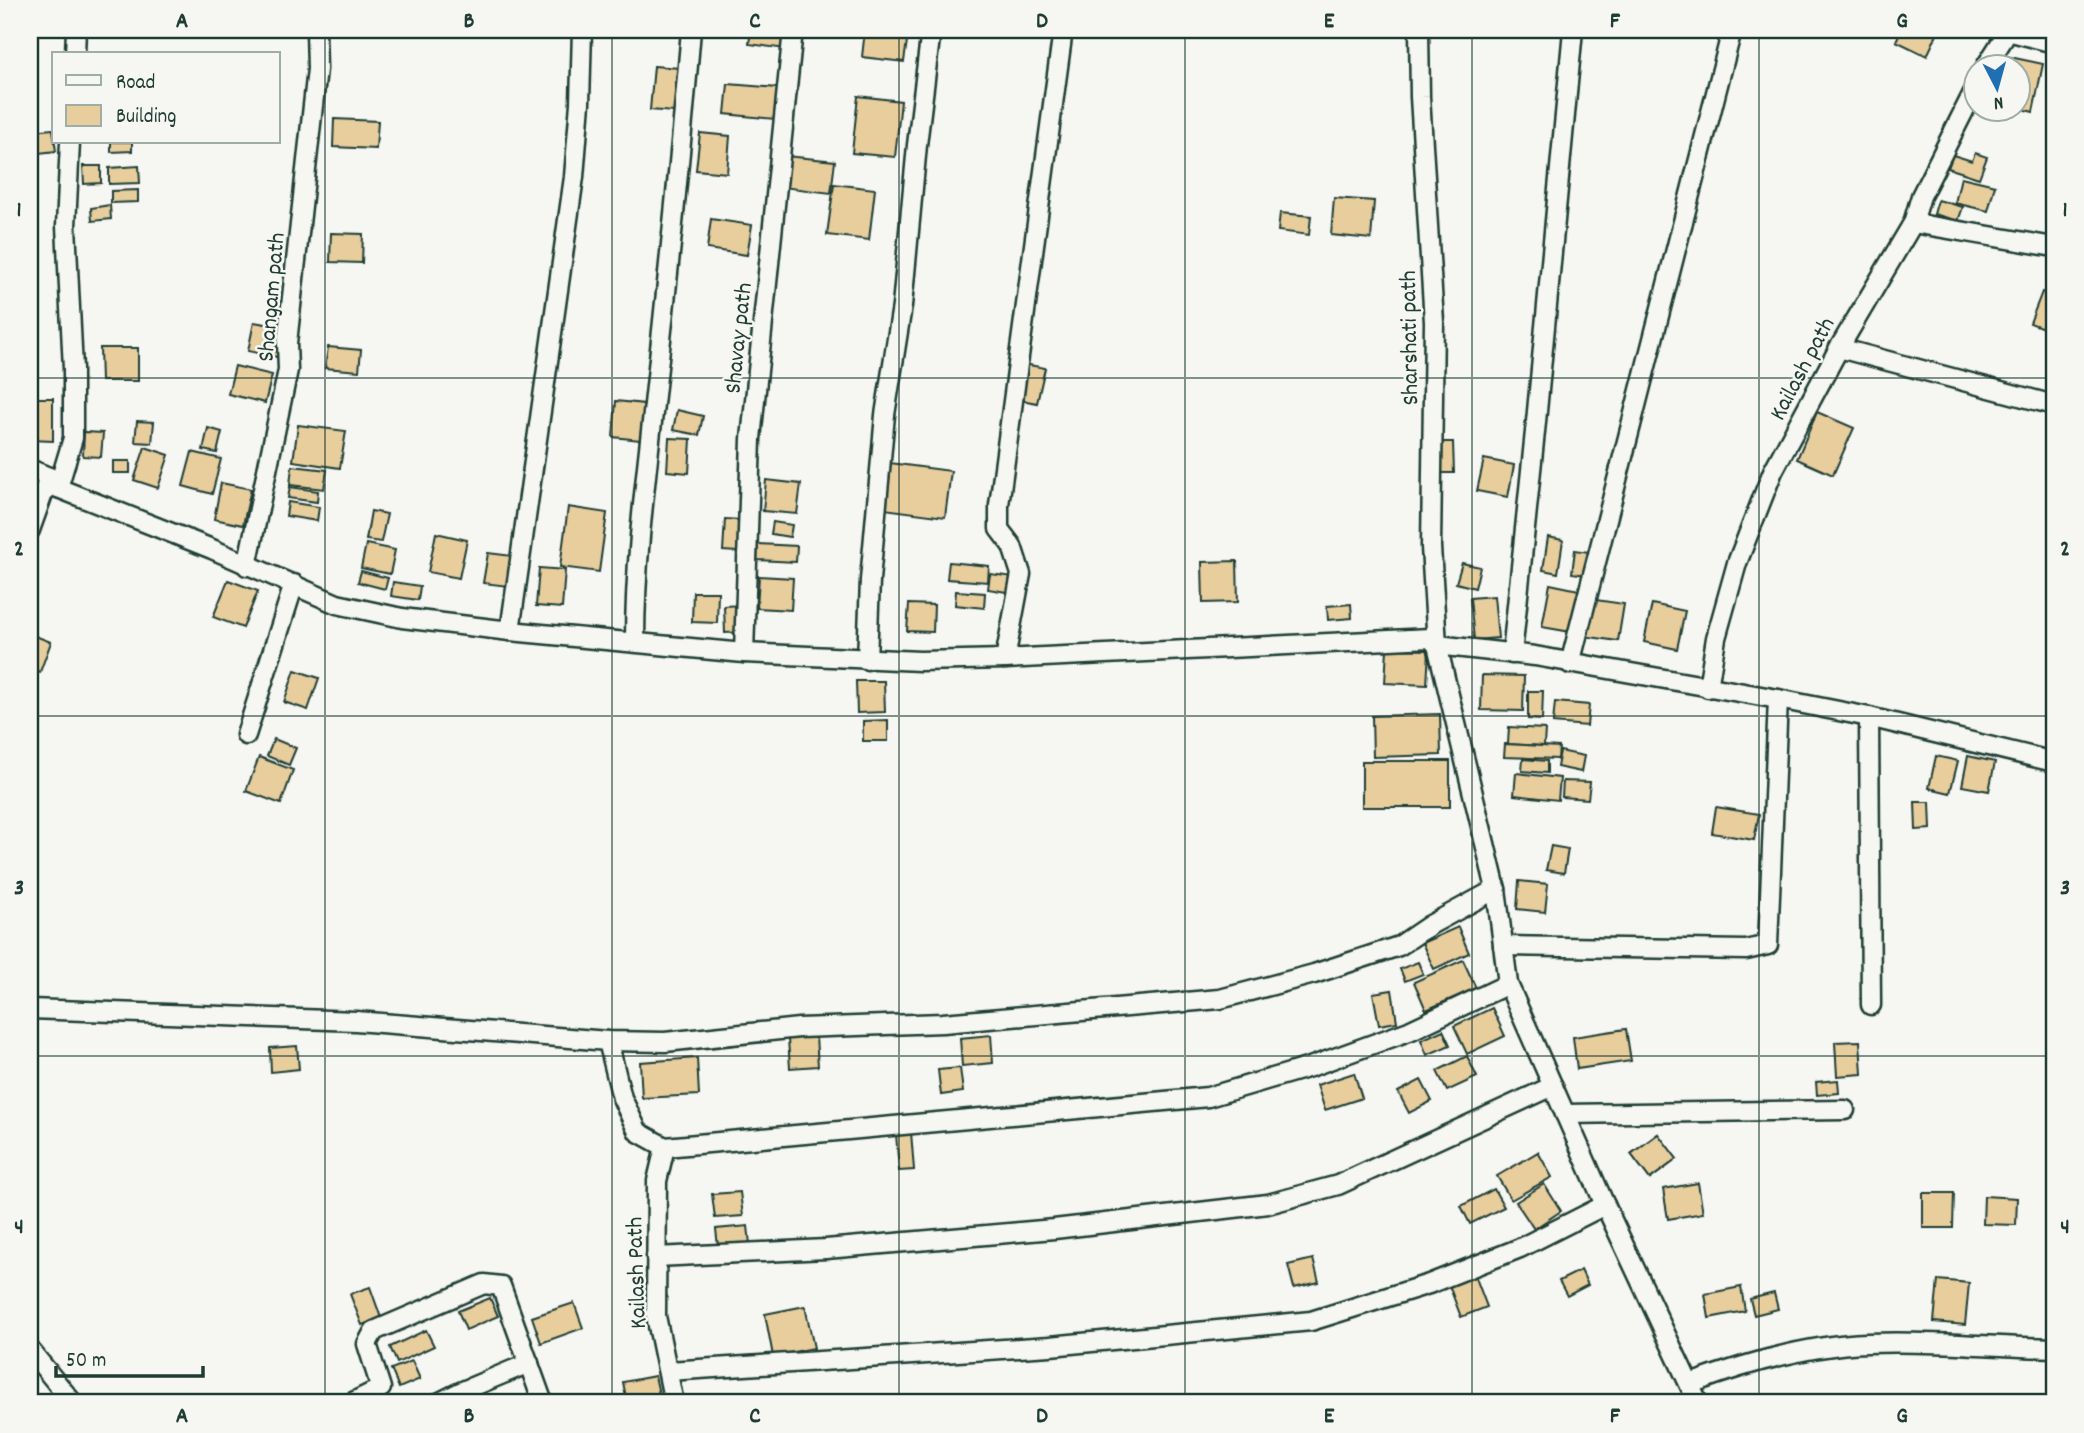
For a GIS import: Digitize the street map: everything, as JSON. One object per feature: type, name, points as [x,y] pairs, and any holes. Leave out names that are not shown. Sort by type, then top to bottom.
[{"type":"street","points":[[75,52],[76,30]]},
{"type":"street","name":"Shangam path","points":[[247,566],[288,370],[287,343],[317,69],[317,30]]},
{"type":"street","points":[[510,631],[575,177],[582,30]]},
{"type":"street","points":[[635,641],[635,606],[645,487],[678,183],[691,30]]},
{"type":"street","name":"Shavay path","points":[[744,653],[751,439],[793,30]]},
{"type":"street","points":[[867,660],[870,580],[885,415],[902,306],[931,30]]},
{"type":"street","points":[[1005,659],[1021,574],[1012,546],[999,529],[999,505],[1063,30]]},
{"type":"street","name":"Sharshati path","points":[[1419,30],[1420,97],[1434,322],[1431,547],[1437,645],[1496,888],[1508,984],[1605,1205],[1698,1403]]},
{"type":"street","points":[[1512,654],[1573,30]]},
{"type":"street","points":[[1570,664],[1732,30]]},
{"type":"street","points":[[1995,52],[2008,30],[2054,43]]},
{"type":"street","name":"Kailash path","points":[[1707,688],[1716,638],[1737,564],[1773,471],[1839,348],[1913,223],[1921,196],[1962,115]]},
{"type":"street","points":[[30,530],[73,438],[73,369],[66,226],[70,144]]},
{"type":"street","points":[[1913,223],[2054,247]]},
{"type":"street","points":[[1839,348],[2054,405]]},
{"type":"street","points":[[30,469],[53,483],[337,604],[389,616],[510,631],[744,653],[867,660],[1005,659],[1430,638],[1437,645],[1512,654],[1778,699],[2054,760]]},
{"type":"street","points":[[246,735],[294,584]]},
{"type":"street","points":[[1503,946],[1746,950],[1768,945],[1778,699]]},
{"type":"street","points":[[1869,717],[1871,1005]]},
{"type":"street","points":[[30,1009],[356,1021],[608,1041],[666,1042],[799,1028],[943,1023],[1220,999],[1314,974],[1399,946],[1430,925],[1496,888]]},
{"type":"street","points":[[608,1041],[622,1098],[638,1132],[665,1147],[1208,1097],[1310,1067],[1384,1040],[1508,984]]},
{"type":"street","points":[[656,1256],[853,1247],[1054,1229],[1268,1204],[1338,1185],[1553,1086]]},
{"type":"street","points":[[1565,1114],[1845,1110]]},
{"type":"street","name":"Kailash Path","points":[[665,1147],[657,1181],[656,1317],[674,1403]]},
{"type":"street","points":[[668,1371],[1050,1346],[1311,1321],[1429,1284],[1520,1248],[1605,1205]]},
{"type":"street","points":[[391,1403],[381,1388],[367,1344],[374,1331],[484,1284],[500,1286],[543,1403]]},
{"type":"street","points":[[1690,1384],[1724,1371],[1795,1354],[1865,1343],[1940,1342],[2000,1348],[2054,1348]]},
{"type":"street","points":[[30,1350],[73,1403]]},
{"type":"street","points":[[438,1403],[529,1363]]},
{"type":"street","points":[[351,1403],[381,1388]]},
{"type":"building","points":[[751,30],[789,30],[786,49],[749,44]]},
{"type":"building","points":[[865,30],[908,34],[904,62],[862,57]]},
{"type":"building","points":[[1901,30],[1939,30],[1927,56],[1896,41]]},
{"type":"building","points":[[2032,62],[2043,64],[2032,112]]},
{"type":"building","points":[[654,66],[679,68],[674,112],[650,110]]},
{"type":"building","points":[[728,84],[778,88],[775,119],[725,114]]},
{"type":"building","points":[[858,96],[901,101],[895,157],[852,153]]},
{"type":"building","points":[[334,119],[378,121],[376,149],[333,147]]},
{"type":"building","points":[[52,129],[52,144],[55,144],[56,151],[30,154],[30,131]]},
{"type":"building","points":[[700,133],[730,136],[727,173],[696,170]]},
{"type":"building","points":[[111,144],[132,144],[132,151],[111,152]]},
{"type":"building","points":[[1975,153],[1987,157],[1979,178],[1948,168],[1953,155],[1972,161]]},
{"type":"building","points":[[786,156],[835,161],[831,193],[782,187]]},
{"type":"building","points":[[83,166],[101,166],[101,183],[84,184]]},
{"type":"building","points":[[139,166],[140,183],[109,184],[109,168]]},
{"type":"building","points":[[1961,177],[1995,185],[1988,211],[1955,203]]},
{"type":"building","points":[[834,184],[875,189],[869,240],[827,235]]},
{"type":"building","points":[[138,190],[138,202],[111,203],[111,191]]},
{"type":"building","points":[[1334,198],[1374,201],[1371,239],[1331,235]]},
{"type":"building","points":[[1938,200],[1963,207],[1958,221],[1934,214]]},
{"type":"building","points":[[110,205],[111,219],[92,221],[91,208]]},
{"type":"building","points":[[1280,213],[1311,216],[1309,235],[1278,231]]},
{"type":"building","points":[[711,219],[752,225],[747,255],[707,249]]},
{"type":"building","points":[[331,233],[363,234],[362,263],[330,262]]},
{"type":"building","points":[[2042,292],[2054,297],[2054,332],[2030,323]]},
{"type":"building","points":[[254,322],[283,327],[277,357],[248,351]]},
{"type":"building","points":[[328,347],[361,350],[359,371],[325,368]]},
{"type":"building","points":[[100,348],[138,348],[138,381],[101,381]]},
{"type":"building","points":[[1024,364],[1045,368],[1037,403],[1016,399]]},
{"type":"building","points":[[235,366],[272,375],[265,403],[228,394]]},
{"type":"building","points":[[30,398],[53,398],[53,441],[30,440]]},
{"type":"building","points":[[616,401],[644,404],[640,440],[613,437]]},
{"type":"building","points":[[677,410],[703,416],[699,435],[673,430]]},
{"type":"building","points":[[1817,412],[1854,428],[1833,475],[1797,459]]},
{"type":"building","points":[[137,421],[154,422],[152,443],[135,442]]},
{"type":"building","points":[[298,425],[346,431],[340,468],[293,461]]},
{"type":"building","points":[[208,428],[222,432],[217,453],[203,450]]},
{"type":"building","points":[[84,432],[103,433],[101,457],[83,456]]},
{"type":"building","points":[[669,438],[691,439],[689,473],[667,471]]},
{"type":"building","points":[[1440,442],[1453,442],[1454,473],[1441,473]]},
{"type":"building","points":[[145,447],[169,455],[158,488],[134,480]]},
{"type":"building","points":[[192,452],[221,459],[212,494],[183,486]]},
{"type":"building","points":[[1484,459],[1514,465],[1508,497],[1477,491]]},
{"type":"building","points":[[113,461],[130,461],[130,473],[113,473]]},
{"type":"building","points":[[890,463],[951,471],[945,517],[884,509]]},
{"type":"building","points":[[292,466],[327,470],[324,489],[290,485]]},
{"type":"building","points":[[766,480],[801,484],[797,514],[763,511]]},
{"type":"building","points":[[221,483],[251,489],[243,525],[214,519]]},
{"type":"building","points":[[290,487],[318,491],[317,502],[288,498]]},
{"type":"building","points":[[288,502],[319,507],[317,521],[286,516]]},
{"type":"building","points":[[568,507],[607,513],[599,572],[560,567]]},
{"type":"building","points":[[371,511],[387,514],[381,542],[366,540]]},
{"type":"building","points":[[725,519],[740,520],[737,552],[723,551]]},
{"type":"building","points":[[773,522],[792,525],[790,537],[771,534]]},
{"type":"building","points":[[436,533],[467,540],[459,578],[428,572]]},
{"type":"building","points":[[1548,537],[1563,540],[1558,573],[1543,570]]},
{"type":"building","points":[[366,544],[395,550],[390,574],[361,568]]},
{"type":"building","points":[[758,544],[797,546],[796,562],[757,560]]},
{"type":"building","points":[[1575,550],[1589,552],[1586,575],[1572,573]]},
{"type":"building","points":[[488,553],[513,556],[508,586],[483,583]]},
{"type":"building","points":[[1237,561],[1238,602],[1203,603],[1202,562]]},
{"type":"building","points":[[949,562],[989,566],[988,582],[947,579]]},
{"type":"building","points":[[1462,563],[1480,567],[1475,588],[1456,583]]},
{"type":"building","points":[[539,568],[565,570],[562,608],[536,606]]},
{"type":"building","points":[[361,571],[388,578],[385,589],[358,582]]},
{"type":"building","points":[[990,574],[1015,577],[1013,593],[988,589]]},
{"type":"building","points":[[759,576],[793,578],[791,610],[757,608]]},
{"type":"building","points":[[228,580],[258,591],[243,628],[213,617]]},
{"type":"building","points":[[393,582],[420,586],[418,600],[391,596]]},
{"type":"building","points":[[1550,584],[1579,590],[1571,632],[1542,627]]},
{"type":"building","points":[[956,591],[985,593],[984,608],[955,605]]},
{"type":"building","points":[[693,592],[718,592],[717,623],[692,622]]},
{"type":"building","points":[[1494,596],[1498,638],[1474,640],[1470,598]]},
{"type":"building","points":[[1589,599],[1624,604],[1618,641],[1583,636]]},
{"type":"building","points":[[909,604],[934,605],[933,632],[907,631]]},
{"type":"building","points":[[1351,604],[1352,618],[1328,620],[1327,606]]},
{"type":"building","points":[[1652,604],[1685,611],[1677,649],[1644,642]]},
{"type":"building","points":[[743,605],[744,632],[725,633],[724,606]]},
{"type":"building","points":[[30,634],[51,642],[40,672],[30,668]]},
{"type":"building","points":[[1387,649],[1429,650],[1427,685],[1385,683]]},
{"type":"building","points":[[295,670],[319,678],[308,710],[284,702]]},
{"type":"building","points":[[1482,675],[1524,676],[1523,711],[1481,710]]},
{"type":"building","points":[[856,681],[884,681],[885,712],[857,713]]},
{"type":"building","points":[[1528,691],[1543,691],[1542,720],[1528,719]]},
{"type":"building","points":[[1555,702],[1589,705],[1587,726],[1553,723]]},
{"type":"building","points":[[1440,714],[1441,755],[1373,757],[1372,716]]},
{"type":"building","points":[[888,720],[888,741],[863,741],[863,721]]},
{"type":"building","points":[[1509,727],[1545,729],[1544,746],[1508,744]]},
{"type":"building","points":[[274,739],[296,748],[289,765],[267,756]]},
{"type":"building","points":[[1505,744],[1559,747],[1558,759],[1504,757]]},
{"type":"building","points":[[1560,751],[1584,756],[1581,772],[1557,767]]},
{"type":"building","points":[[1936,756],[1958,761],[1950,793],[1929,788]]},
{"type":"building","points":[[1968,756],[1995,762],[1989,791],[1962,786]]},
{"type":"building","points":[[259,757],[293,770],[281,804],[246,791]]},
{"type":"building","points":[[1523,759],[1547,761],[1547,773],[1522,771]]},
{"type":"building","points":[[1362,761],[1450,761],[1450,807],[1362,807]]},
{"type":"building","points":[[1516,773],[1560,778],[1558,800],[1514,795]]},
{"type":"building","points":[[1563,781],[1590,782],[1588,799],[1562,797]]},
{"type":"building","points":[[1915,802],[1930,802],[1931,829],[1916,830]]},
{"type":"building","points":[[1716,807],[1759,814],[1754,840],[1712,833]]},
{"type":"building","points":[[1551,846],[1568,849],[1564,873],[1546,870]]},
{"type":"building","points":[[1519,881],[1548,884],[1545,912],[1517,909]]},
{"type":"building","points":[[1458,927],[1469,953],[1434,969],[1422,943]]},
{"type":"building","points":[[1463,960],[1476,988],[1426,1010],[1414,982]]},
{"type":"building","points":[[1418,962],[1423,974],[1405,981],[1400,969]]},
{"type":"building","points":[[1392,990],[1397,1022],[1379,1025],[1373,993]]},
{"type":"building","points":[[1492,1008],[1505,1036],[1467,1054],[1454,1026]]},
{"type":"building","points":[[1626,1029],[1631,1061],[1577,1069],[1573,1037]]},
{"type":"building","points":[[1443,1030],[1450,1045],[1427,1055],[1421,1040]]},
{"type":"building","points":[[991,1035],[993,1063],[962,1066],[960,1038]]},
{"type":"building","points":[[816,1037],[818,1066],[790,1068],[788,1039]]},
{"type":"building","points":[[1860,1041],[1862,1074],[1837,1076],[1835,1042]]},
{"type":"building","points":[[297,1046],[299,1069],[271,1072],[270,1048]]},
{"type":"building","points":[[1467,1056],[1477,1077],[1447,1091],[1437,1071]]},
{"type":"building","points":[[697,1058],[699,1095],[642,1098],[640,1062]]},
{"type":"building","points":[[960,1068],[963,1092],[941,1095],[938,1070]]},
{"type":"building","points":[[1354,1073],[1362,1098],[1325,1110],[1317,1085]]},
{"type":"building","points":[[1421,1080],[1432,1101],[1409,1113],[1398,1092]]},
{"type":"building","points":[[1838,1080],[1839,1093],[1817,1095],[1816,1082]]},
{"type":"building","points":[[911,1132],[914,1170],[899,1171],[896,1134]]},
{"type":"building","points":[[1658,1134],[1677,1159],[1650,1179],[1631,1154]]},
{"type":"building","points":[[1658,1134],[1677,1159],[1650,1179],[1631,1154]]},
{"type":"building","points":[[1538,1152],[1552,1177],[1511,1200],[1497,1176]]},
{"type":"building","points":[[1698,1183],[1703,1213],[1668,1219],[1663,1189]]},
{"type":"building","points":[[1544,1184],[1561,1211],[1534,1229],[1516,1202]]},
{"type":"building","points":[[1494,1189],[1504,1207],[1470,1224],[1461,1206]]},
{"type":"building","points":[[740,1192],[743,1216],[715,1218],[712,1194]]},
{"type":"building","points":[[1923,1193],[1954,1193],[1953,1228],[1923,1228]]},
{"type":"building","points":[[1984,1196],[2017,1198],[2016,1225],[1983,1224]]},
{"type":"building","points":[[748,1226],[750,1244],[718,1247],[716,1229]]},
{"type":"building","points":[[1313,1259],[1319,1282],[1294,1288],[1288,1265]]},
{"type":"building","points":[[1473,1270],[1487,1307],[1461,1317],[1447,1280]]},
{"type":"building","points":[[1581,1270],[1588,1285],[1567,1296],[1559,1281]]},
{"type":"building","points":[[1938,1280],[1969,1283],[1965,1325],[1934,1322]]},
{"type":"building","points":[[370,1287],[381,1318],[362,1325],[350,1294]]},
{"type":"building","points":[[1741,1287],[1745,1311],[1709,1318],[1705,1294]]},
{"type":"building","points":[[1774,1293],[1778,1309],[1754,1315],[1750,1299]]},
{"type":"building","points":[[490,1298],[498,1316],[466,1330],[458,1311]]},
{"type":"building","points":[[574,1303],[583,1328],[541,1343],[532,1317]]},
{"type":"building","points":[[805,1306],[814,1348],[773,1356],[765,1314]]},
{"type":"building","points":[[426,1330],[434,1346],[397,1363],[390,1347]]},
{"type":"building","points":[[412,1361],[420,1379],[399,1388],[391,1369]]},
{"type":"building","points":[[655,1376],[661,1403],[627,1403],[623,1382]]}]
